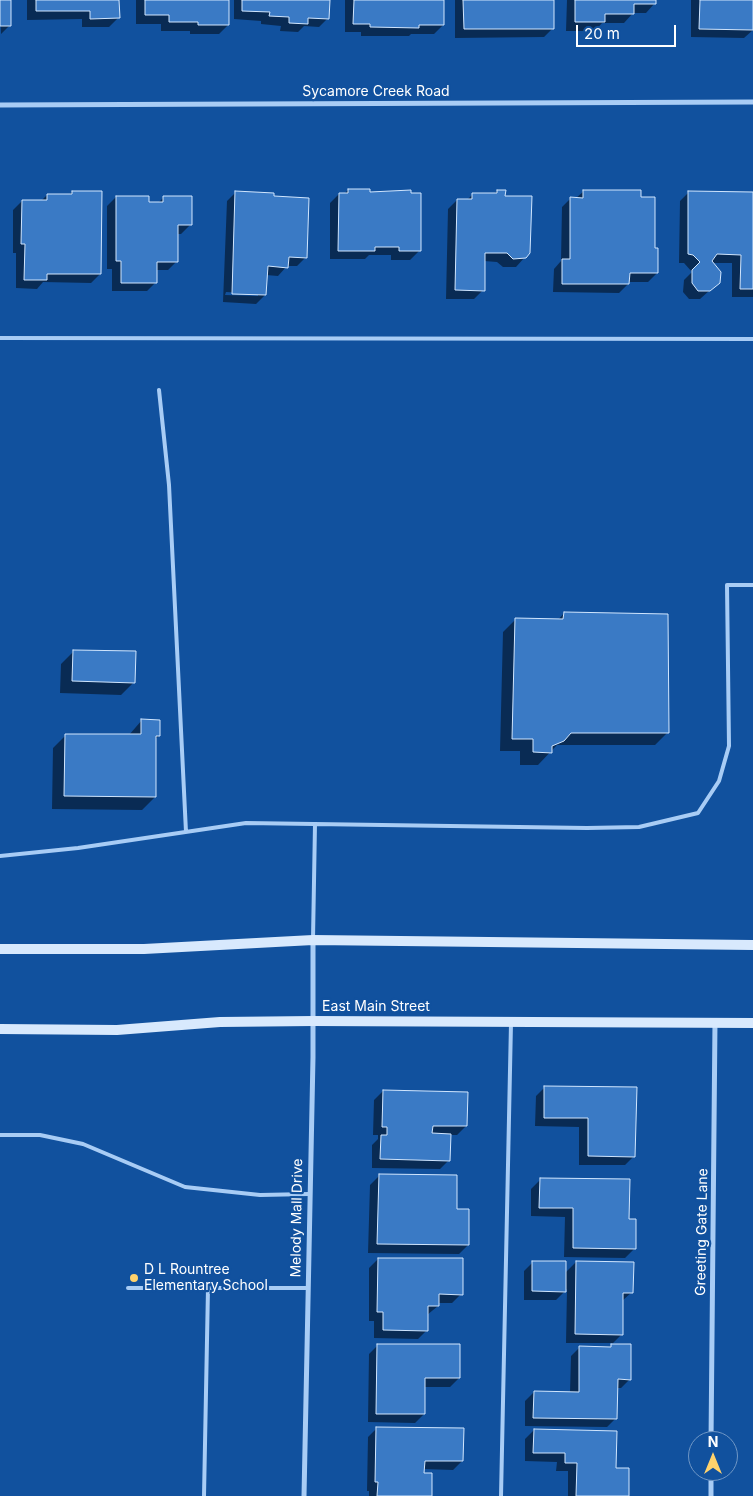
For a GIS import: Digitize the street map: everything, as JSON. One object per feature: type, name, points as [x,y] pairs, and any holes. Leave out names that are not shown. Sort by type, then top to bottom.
[{"type":"main road","points":[[0,949],[144,949],[313,940],[753,945]]},
{"type":"main road","name":"East Main Street","points":[[0,1028],[117,1030],[220,1022],[313,1021],[753,1022]]},
{"type":"street","name":"Sycamore Creek Road","points":[[0,105],[753,102]]},
{"type":"street","name":"Melody Mall Drive","points":[[304,1496],[313,940]]},
{"type":"street","name":"Greeting Gate Lane","points":[[711,1431],[715,1022]]},
{"type":"street","points":[[711,1481],[711,1496]]},
{"type":"lane","points":[[0,338],[753,338]]},
{"type":"lane","points":[[159,390],[169,485],[186,832]]},
{"type":"lane","points":[[0,856],[78,848],[246,823],[588,828],[639,827],[698,813],[719,781],[729,746],[727,585],[753,585]]},
{"type":"lane","points":[[313,940],[315,824]]},
{"type":"lane","points":[[501,1496],[511,1021]]},
{"type":"lane","points":[[0,1135],[40,1135],[83,1144],[185,1187],[260,1195],[309,1194]]},
{"type":"lane","points":[[128,1288],[307,1288]]},
{"type":"lane","points":[[204,1496],[208,1288]]},
{"type":"building","points":[[0,0],[11,0],[11,26],[0,26]]},
{"type":"building","points":[[36,0],[119,0],[120,18],[90,19],[90,11],[36,11]]},
{"type":"building","points":[[145,0],[229,0],[229,25],[198,25],[198,22],[169,22],[169,15],[145,15]]},
{"type":"building","points":[[242,0],[330,0],[329,19],[308,18],[308,24],[289,23],[289,17],[269,16],[270,12],[242,11]]},
{"type":"building","points":[[354,0],[444,0],[444,25],[419,25],[419,28],[370,27],[370,24],[353,24]]},
{"type":"building","points":[[463,0],[554,0],[554,29],[464,29]]},
{"type":"building","points":[[575,0],[656,0],[656,4],[634,4],[634,14],[605,14],[605,22],[575,22]]},
{"type":"building","points":[[700,0],[753,0],[753,30],[699,29]]},
{"type":"building","points":[[348,189],[370,189],[370,192],[411,190],[411,193],[421,193],[421,251],[399,251],[399,247],[375,247],[375,251],[338,251],[339,193],[348,193]]},
{"type":"building","points":[[497,190],[506,190],[505,196],[532,196],[530,253],[526,258],[513,259],[507,253],[485,253],[485,291],[455,290],[457,199],[472,199],[472,193],[497,193]]},
{"type":"building","points":[[583,190],[641,190],[641,197],[655,197],[655,248],[658,248],[658,273],[630,273],[629,284],[562,284],[562,259],[570,259],[570,197],[583,198]]},
{"type":"building","points":[[72,191],[102,191],[101,274],[47,274],[47,280],[24,280],[25,244],[21,244],[22,200],[47,200],[47,194],[72,194]]},
{"type":"building","points":[[235,191],[274,193],[274,196],[309,198],[307,258],[289,257],[288,268],[268,266],[266,295],[232,294]]},
{"type":"building","points":[[688,191],[753,192],[753,289],[740,289],[741,255],[717,254],[712,261],[721,272],[720,283],[710,291],[698,291],[692,283],[692,270],[700,262],[693,255],[688,254]]},
{"type":"building","points":[[116,196],[149,196],[149,202],[163,202],[163,196],[192,196],[192,225],[178,225],[178,262],[157,262],[157,283],[121,283],[121,261],[116,261]]},
{"type":"building","points":[[564,612],[668,614],[669,733],[571,733],[564,741],[552,746],[552,753],[533,752],[533,739],[512,739],[515,618],[563,619]]},
{"type":"building","points":[[73,650],[136,651],[135,683],[72,681]]},
{"type":"building","points":[[141,719],[160,720],[160,736],[156,736],[156,797],[64,796],[65,734],[141,734]]},
{"type":"building","points":[[544,1086],[637,1087],[635,1157],[588,1156],[588,1118],[544,1118]]},
{"type":"building","points":[[383,1090],[468,1092],[467,1126],[433,1126],[432,1133],[451,1134],[450,1161],[380,1159],[381,1135],[387,1135],[387,1127],[382,1127]]},
{"type":"building","points":[[379,1174],[457,1175],[457,1209],[469,1209],[469,1245],[377,1244]]},
{"type":"building","points":[[540,1178],[630,1179],[629,1219],[636,1219],[636,1249],[573,1248],[573,1208],[539,1208]]},
{"type":"building","points":[[378,1258],[463,1258],[463,1295],[439,1294],[439,1306],[428,1306],[428,1331],[383,1330],[383,1312],[377,1312]]},
{"type":"building","points":[[532,1261],[566,1261],[566,1292],[532,1291]]},
{"type":"building","points":[[576,1261],[634,1262],[633,1293],[623,1293],[623,1335],[575,1334]]},
{"type":"building","points":[[377,1344],[460,1344],[460,1378],[425,1378],[425,1414],[376,1414]]},
{"type":"building","points":[[611,1344],[631,1344],[631,1380],[618,1379],[617,1419],[533,1418],[534,1391],[579,1392],[579,1346],[611,1347]]},
{"type":"building","points":[[376,1427],[464,1428],[463,1461],[425,1461],[424,1473],[432,1473],[432,1496],[377,1496],[378,1482],[375,1482]]},
{"type":"building","points":[[534,1429],[617,1431],[616,1468],[629,1468],[629,1496],[576,1496],[577,1463],[565,1463],[565,1453],[533,1453]]},
{"type":"place","name":"D L Rountree Elementary School","points":[[134,1278]]}]
